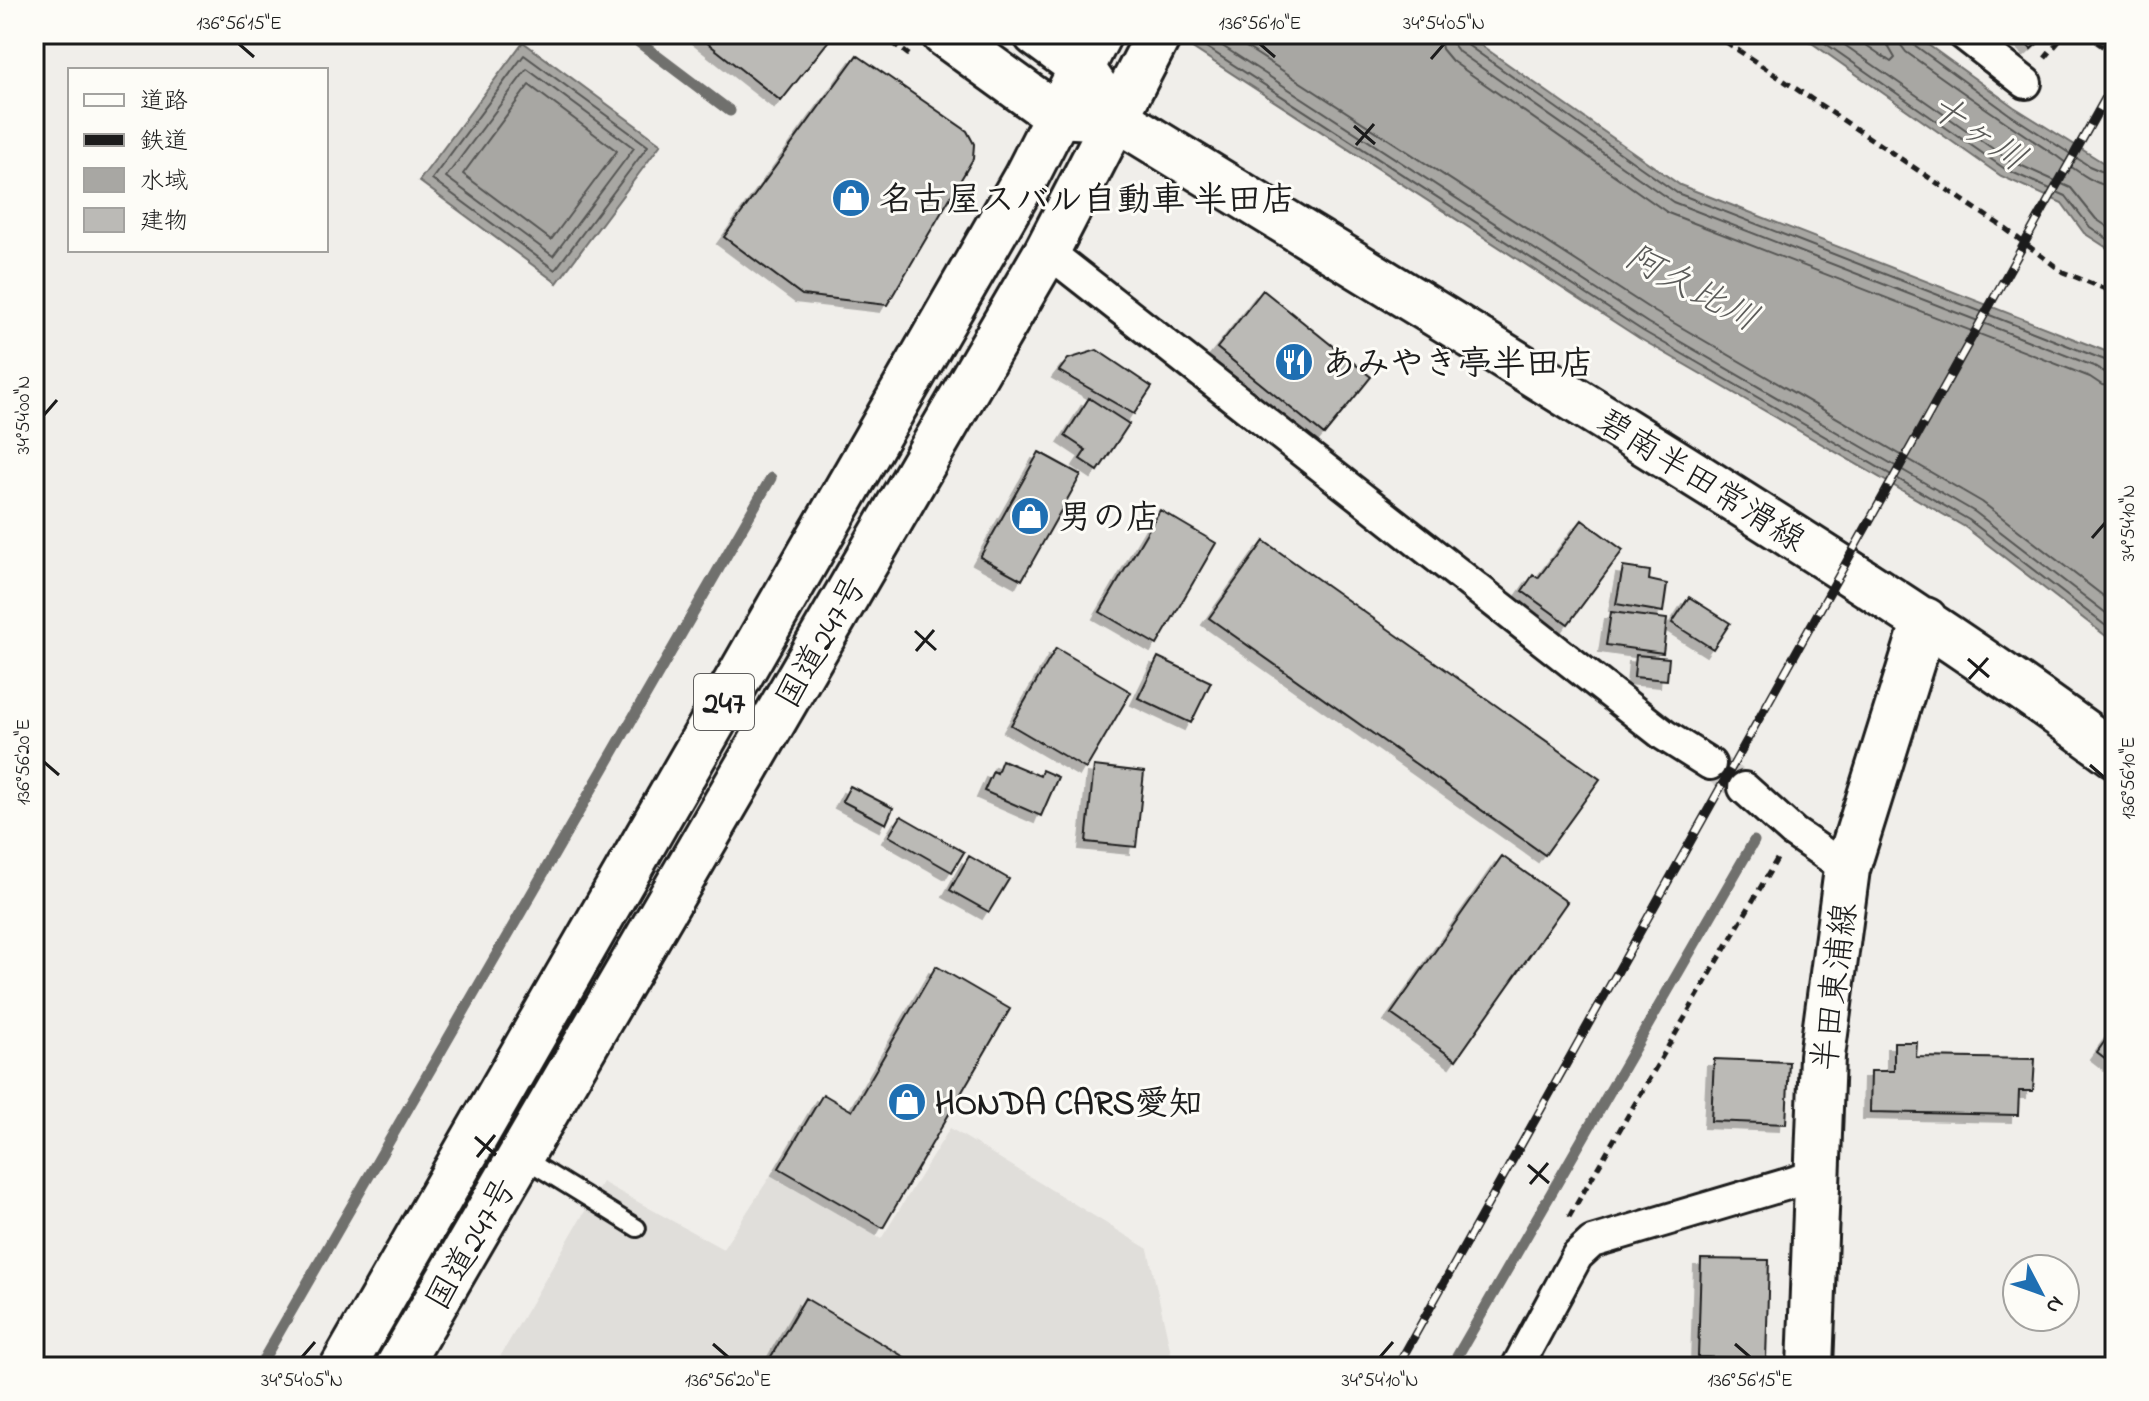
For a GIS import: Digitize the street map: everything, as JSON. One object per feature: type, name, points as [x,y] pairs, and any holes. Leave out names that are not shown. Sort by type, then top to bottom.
[{"type":"main road","points":[[944,34],[1056,115]]},
{"type":"main road","name":"碧南半田常滑線","points":[[1036,34],[1090,51],[1116,118]]},
{"type":"main road","name":"国道247号","points":[[398,1367],[1047,251],[1157,38]]},
{"type":"main road","name":"国道247号","points":[[343,1367],[1025,179],[1090,51]]},
{"type":"main road","name":"碧南半田常滑線","points":[[1056,115],[1116,118],[1499,350],[1925,620],[2115,755]]},
{"type":"main road","name":"半田東浦線","points":[[1810,1367],[1822,1056],[1847,869],[1925,620]]},
{"type":"street","points":[[1963,34],[2026,83]]},
{"type":"street","points":[[1047,251],[1664,735],[1710,764]]},
{"type":"street","points":[[1744,788],[1793,832],[1847,869]]},
{"type":"street","points":[[1517,1367],[1577,1256],[1592,1242],[1818,1175]]},
{"type":"lane","points":[[520,1156],[637,1228]]},
{"type":"path","points":[[1714,34],[2003,227],[2063,272],[2115,293]]},
{"type":"path","points":[[2051,51],[2065,34]]},
{"type":"path","points":[[2085,34],[2108,50]]},
{"type":"path","points":[[1562,1230],[1793,832]]},
{"type":"shaded area","points":[[950,1128],[1148,1249],[1174,1367],[494,1367],[602,1182],[723,1249],[771,1175],[881,1239]]},
{"type":"water","name":"阿久比川","points":[[1171,34],[1465,34],[1680,185],[2105,351],[2115,359],[2115,643],[1965,527],[1639,338]]},
{"type":"water","name":"十ヶ川","points":[[1799,34],[1913,34],[2014,107],[2115,170],[2115,253],[2084,233],[2062,203],[2001,176]]},
{"type":"water","points":[[523,42],[661,144],[557,283],[419,181]]},
{"type":"building","points":[[696,34],[834,34],[781,101]]},
{"type":"building","points":[[2008,34],[2048,34],[2031,49],[2020,37],[2016,42]]},
{"type":"building","name":"名古屋スバル自動車 半田店","points":[[857,55],[967,131],[974,144],[973,159],[887,305],[802,295],[724,237]]},
{"type":"building","name":"あみやき亭半田店","points":[[1263,290],[1371,377],[1324,435],[1217,348]]},
{"type":"building","points":[[1097,350],[1152,387],[1134,414],[1059,371],[1068,359]]},
{"type":"building","points":[[1089,398],[1129,424],[1098,471],[1080,459],[1086,450],[1065,436]]},
{"type":"building","name":"男の店","points":[[1039,452],[1081,475],[1022,580],[980,557]]},
{"type":"building","points":[[1160,510],[1216,543],[1157,645],[1100,612]]},
{"type":"building","points":[[1582,520],[1623,550],[1568,624],[1522,591],[1533,575],[1538,578]]},
{"type":"building","points":[[1264,541],[1600,779],[1545,855],[1209,618]]},
{"type":"building","points":[[1623,567],[1650,571],[1649,580],[1667,584],[1663,612],[1616,604]]},
{"type":"building","points":[[1689,597],[1730,623],[1713,649],[1672,623]]},
{"type":"building","points":[[1611,612],[1667,619],[1663,653],[1606,645]]},
{"type":"building","points":[[1056,648],[1131,692],[1086,769],[1011,725]]},
{"type":"building","points":[[1636,655],[1669,658],[1667,680],[1634,677]]},
{"type":"building","points":[[1158,657],[1211,682],[1191,723],[1138,698]]},
{"type":"building","points":[[1002,760],[1040,776],[1042,770],[1058,777],[1041,816],[984,791]]},
{"type":"building","points":[[1094,766],[1144,772],[1136,847],[1086,842]]},
{"type":"building","points":[[850,786],[893,808],[886,824],[842,801]]},
{"type":"building","points":[[901,816],[964,852],[952,872],[889,836]]},
{"type":"building","points":[[969,856],[1009,879],[989,912],[950,890]]},
{"type":"building","points":[[1502,856],[1567,902],[1456,1060],[1391,1014]]},
{"type":"building","name":"HONDA CARS愛知","points":[[936,966],[1010,1009],[883,1228],[779,1168],[823,1094],[852,1111]]},
{"type":"building","points":[[2115,1027],[2115,1066],[2097,1052]]},
{"type":"building","points":[[1894,1042],[1917,1042],[1916,1057],[2035,1059],[2033,1091],[2019,1091],[2018,1115],[1870,1112],[1871,1071],[1894,1071]]},
{"type":"building","points":[[1714,1059],[1789,1062],[1786,1124],[1711,1121]]},
{"type":"building","points":[[1701,1259],[1769,1260],[1766,1359],[1698,1357]]},
{"type":"building","points":[[805,1298],[921,1367],[765,1367]]},
{"type":"waterway","points":[[628,34],[730,111]]},
{"type":"waterway","points":[[259,1367],[771,478]]},
{"type":"waterway","points":[[1451,1367],[1754,841]]},
{"type":"tunnel","points":[[1710,764],[1744,788]]},
{"type":"railway","points":[[1397,1367],[2115,81]]},
{"type":"place","name":"名古屋スバル自動車 半田店","points":[[851,198]]},
{"type":"place","name":"あみやき亭半田店","points":[[1294,362]]},
{"type":"place","name":"男の店","points":[[1030,516]]},
{"type":"place","name":"HONDA CARS愛知","points":[[907,1102]]}]
